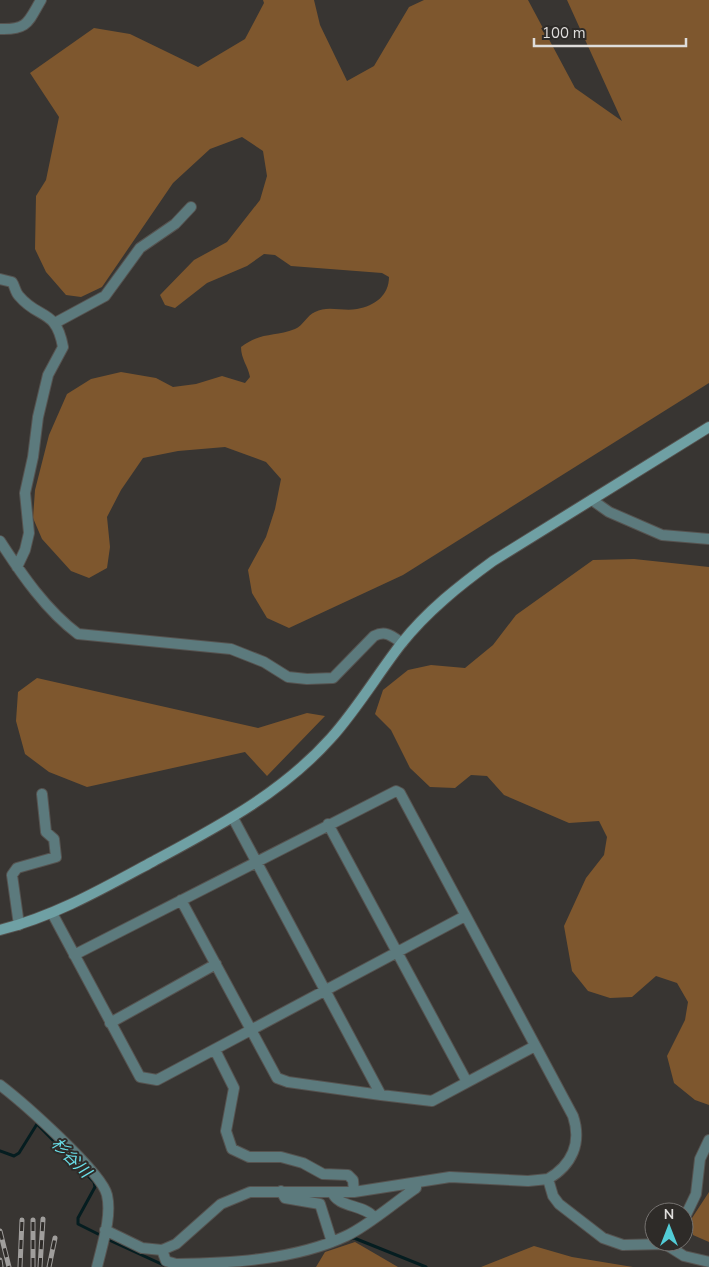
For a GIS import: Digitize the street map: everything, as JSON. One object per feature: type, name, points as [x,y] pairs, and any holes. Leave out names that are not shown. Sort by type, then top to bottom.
[{"type":"street","points":[[0,29],[14,30],[22,27],[41,0]]},
{"type":"street","points":[[55,322],[105,296],[140,248],[175,224],[191,207]]},
{"type":"street","points":[[0,279],[12,282],[22,299],[55,322],[62,347],[48,375],[38,417],[33,457],[25,493],[30,533],[17,567]]},
{"type":"street","points":[[0,930],[52,913],[233,818],[271,793],[314,757],[354,710],[402,643],[424,618],[462,583],[494,561],[709,427]]},
{"type":"street","points":[[592,500],[609,512],[662,535],[709,539]]},
{"type":"street","points":[[0,541],[17,567],[61,622],[78,634],[232,648],[264,662],[288,677],[307,679],[333,678],[374,636],[381,633],[391,635],[402,643]]},
{"type":"street","points":[[74,955],[396,790],[400,793],[568,1108],[577,1132],[577,1139],[571,1159],[561,1170],[548,1179],[528,1181],[467,1176],[354,1192],[250,1192],[231,1198],[213,1210],[176,1244],[162,1250],[142,1248],[105,1230]]},
{"type":"street","points":[[19,925],[12,875],[14,871],[17,868],[56,857],[54,838],[46,832],[42,794]]},
{"type":"street","points":[[233,818],[381,1095]]},
{"type":"street","points":[[328,824],[467,1082]]},
{"type":"street","points":[[182,900],[277,1078],[288,1082],[432,1101],[535,1046]]},
{"type":"street","points":[[52,913],[140,1077],[157,1080],[465,916]]},
{"type":"street","points":[[110,1023],[216,964]]},
{"type":"street","points":[[215,1050],[234,1088],[226,1131],[232,1149],[249,1157],[281,1157],[303,1164],[323,1174],[348,1175],[352,1180],[354,1192]]},
{"type":"street","points":[[0,1085],[41,1121],[101,1182],[107,1199],[105,1230],[97,1267]]},
{"type":"street","points":[[692,1202],[696,1194],[700,1159],[709,1140]]},
{"type":"street","points":[[548,1179],[553,1196],[559,1204],[603,1238],[623,1245],[644,1244]]},
{"type":"street","points":[[162,1250],[163,1258],[170,1264],[196,1264],[277,1255],[309,1249],[348,1235],[416,1188],[416,1183]]},
{"type":"street","points":[[281,1191],[285,1198],[320,1204],[332,1242]]},
{"type":"street","points":[[332,1192],[336,1199],[368,1212],[374,1217]]},
{"type":"street","points":[[678,1252],[684,1256],[709,1262]]},
{"type":"shaded area","points":[[263,0],[314,0],[320,25],[347,81],[374,66],[409,7],[424,0],[528,0],[575,88],[622,121],[567,0],[709,0],[709,383],[403,575],[289,628],[267,618],[252,593],[248,570],[266,537],[275,509],[281,479],[266,462],[225,447],[178,451],[143,458],[121,490],[107,517],[110,547],[107,568],[89,578],[71,571],[42,539],[33,518],[35,490],[49,435],[67,394],[91,379],[121,372],[156,378],[173,387],[196,384],[222,376],[245,383],[250,377],[241,347],[248,342],[295,329],[312,313],[320,310],[364,308],[380,299],[387,289],[389,277],[382,273],[291,266],[275,255],[264,254],[247,266],[207,283],[175,308],[165,305],[160,295],[194,260],[227,242],[260,200],[267,176],[263,151],[242,137],[210,149],[173,183],[102,287],[81,297],[66,295],[46,272],[35,249],[36,196],[46,180],[59,117],[30,73],[94,28],[130,34],[198,67],[245,39],[264,3]]},
{"type":"shaded area","points":[[634,559],[709,567],[709,1105],[695,1100],[674,1083],[667,1056],[685,1020],[688,1002],[677,983],[656,976],[632,997],[610,998],[588,991],[572,971],[564,926],[586,878],[604,855],[607,837],[599,821],[569,823],[504,795],[487,776],[471,775],[455,788],[430,787],[410,768],[391,730],[375,714],[383,690],[408,670],[431,665],[465,668],[493,645],[516,615],[593,560]]},
{"type":"shaded area","points":[[37,678],[258,728],[307,713],[325,716],[267,776],[245,752],[87,787],[49,772],[25,754],[16,721],[18,692]]},
{"type":"shaded area","points":[[709,1192],[709,1242],[694,1235],[694,1215]]},
{"type":"shaded area","points":[[355,1242],[398,1267],[316,1267],[325,1252]]},
{"type":"shaded area","points":[[534,1246],[572,1257],[633,1267],[481,1267]]},
{"type":"waterway","name":"杉谷川","points":[[0,1151],[14,1156],[19,1153],[37,1124],[94,1182],[95,1187],[78,1218],[78,1224],[98,1234]]},
{"type":"waterway","name":"杉谷川","points":[[350,1239],[354,1238],[426,1267]]},
{"type":"waterway","name":"杉谷川","points":[[109,1240],[168,1267]]},
{"type":"railway","points":[[40,1267],[43,1219]]},
{"type":"railway","points":[[20,1267],[22,1220]]},
{"type":"railway","points":[[33,1220],[33,1267]]},
{"type":"railway","points":[[0,1231],[9,1267]]},
{"type":"railway","points":[[49,1267],[55,1238]]},
{"type":"railway","points":[[0,1260],[1,1267]]}]
